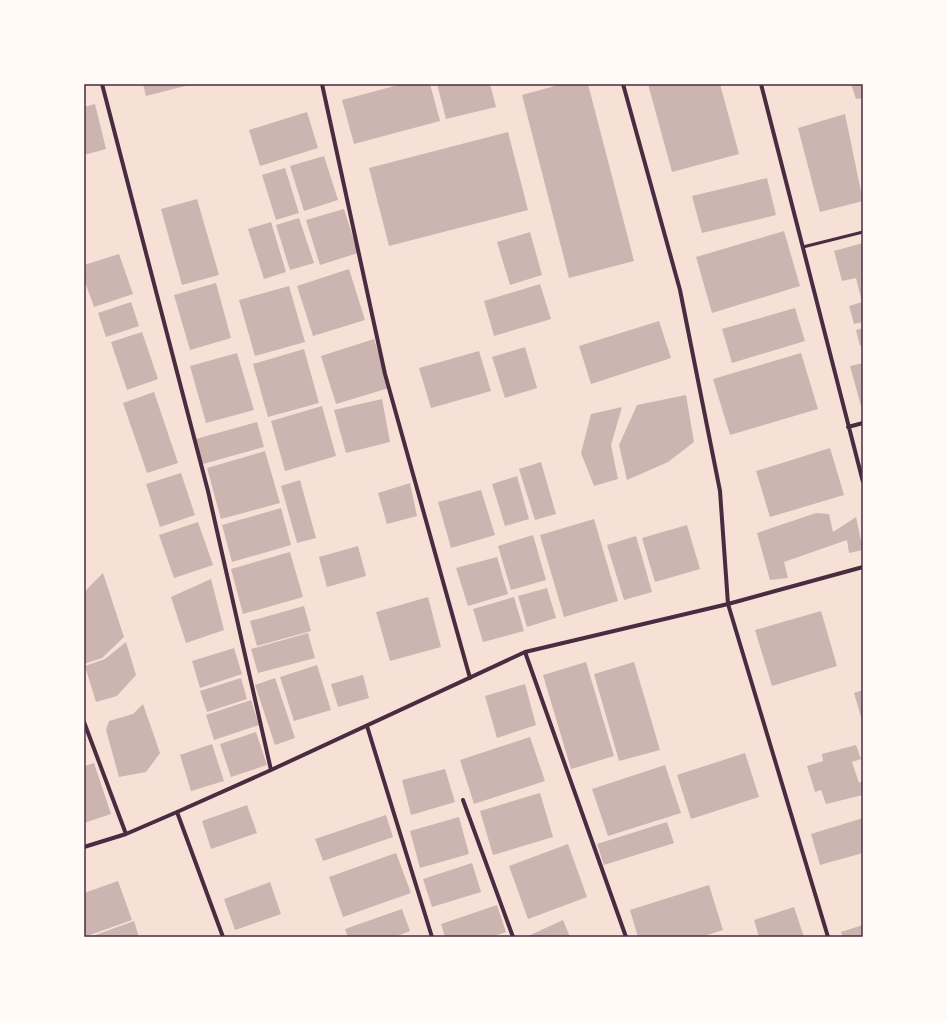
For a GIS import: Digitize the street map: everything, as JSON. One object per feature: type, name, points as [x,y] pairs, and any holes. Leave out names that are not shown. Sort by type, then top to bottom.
[{"type":"street","points":[[102,84],[208,491],[271,770]]},
{"type":"street","points":[[322,84],[385,374],[470,678]]},
{"type":"street","points":[[623,84],[680,290],[720,492],[728,604],[828,937]]},
{"type":"street","points":[[761,84],[863,482]]},
{"type":"street","points":[[848,427],[863,423]]},
{"type":"street","points":[[84,847],[126,834],[177,812],[367,726],[525,652],[728,604],[863,567]]},
{"type":"street","points":[[525,652],[626,937]]},
{"type":"street","points":[[84,722],[126,834]]},
{"type":"street","points":[[367,726],[432,937]]},
{"type":"street","points":[[463,800],[513,937]]},
{"type":"street","points":[[177,812],[223,937]]},
{"type":"lane","points":[[802,247],[863,232]]},
{"type":"building","points":[[143,84],[189,84],[189,85],[146,96]]},
{"type":"building","points":[[402,84],[430,84],[440,121],[354,144],[342,100]]},
{"type":"building","points":[[437,84],[490,84],[496,107],[446,119]]},
{"type":"building","points":[[562,84],[588,84],[634,261],[569,278],[522,95]]},
{"type":"building","points":[[648,84],[720,84],[739,154],[672,172]]},
{"type":"building","points":[[851,84],[863,84],[863,98],[856,99]]},
{"type":"building","points":[[95,104],[106,149],[84,155],[84,107]]},
{"type":"building","points":[[307,112],[318,148],[260,166],[249,130]]},
{"type":"building","points":[[845,114],[863,201],[820,212],[798,128]]},
{"type":"building","points":[[508,132],[528,210],[389,246],[369,168]]},
{"type":"building","points":[[324,156],[338,200],[304,211],[290,166]]},
{"type":"building","points":[[285,168],[299,213],[276,220],[262,175]]},
{"type":"building","points":[[767,178],[776,215],[702,233],[692,196]]},
{"type":"building","points":[[197,199],[219,275],[182,285],[161,209]]},
{"type":"building","points":[[344,209],[358,253],[320,265],[306,220]]},
{"type":"building","points":[[299,218],[314,263],[290,270],[276,225]]},
{"type":"building","points":[[271,222],[286,272],[264,279],[248,229]]},
{"type":"building","points":[[784,231],[800,286],[712,313],[696,257]]},
{"type":"building","points":[[530,232],[542,275],[510,285],[497,242]]},
{"type":"building","points":[[863,243],[863,322],[854,324],[849,306],[862,302],[856,278],[842,281],[834,251]]},
{"type":"building","points":[[119,254],[133,294],[94,307],[84,279],[84,265]]},
{"type":"building","points":[[349,269],[365,320],[313,336],[297,286]]},
{"type":"building","points":[[216,283],[231,338],[190,350],[174,295]]},
{"type":"building","points":[[540,284],[551,319],[494,336],[484,301]]},
{"type":"building","points":[[289,286],[305,342],[255,356],[239,300]]},
{"type":"building","points":[[131,302],[139,326],[106,337],[98,313]]},
{"type":"building","points":[[795,308],[805,341],[732,363],[722,329]]},
{"type":"building","points":[[659,321],[671,358],[591,384],[579,346]]},
{"type":"building","points":[[863,328],[863,345],[860,346],[856,330]]},
{"type":"building","points":[[142,332],[158,379],[127,390],[111,342]]},
{"type":"building","points":[[374,339],[389,388],[336,404],[321,356]]},
{"type":"building","points":[[525,347],[537,388],[505,398],[492,357]]},
{"type":"building","points":[[304,349],[319,403],[268,417],[253,364]]},
{"type":"building","points":[[479,351],[491,391],[431,408],[419,368]]},
{"type":"building","points":[[237,353],[254,410],[206,423],[190,366]]},
{"type":"building","points":[[801,353],[818,409],[730,435],[713,379]]},
{"type":"building","points":[[863,363],[863,406],[861,406],[850,366]]},
{"type":"building","points":[[154,392],[178,463],[147,473],[123,403]]},
{"type":"building","points":[[686,395],[694,442],[668,462],[627,480],[619,445],[637,405]]},
{"type":"building","points":[[382,399],[390,442],[346,453],[334,410]]},
{"type":"building","points":[[322,406],[336,456],[285,471],[271,421]]},
{"type":"building","points":[[622,407],[611,445],[618,479],[594,486],[581,453],[591,414]]},
{"type":"building","points":[[257,422],[264,447],[203,464],[196,439]]},
{"type":"building","points":[[830,448],[844,495],[770,517],[756,471]]},
{"type":"building","points":[[265,451],[280,503],[221,519],[207,468]]},
{"type":"building","points":[[541,462],[556,514],[535,520],[519,469]]},
{"type":"building","points":[[181,473],[195,515],[160,527],[146,484]]},
{"type":"building","points":[[517,476],[529,519],[505,526],[492,484]]},
{"type":"building","points":[[300,480],[316,538],[297,543],[281,486]]},
{"type":"building","points":[[410,483],[417,516],[387,524],[378,493]]},
{"type":"building","points":[[481,490],[495,535],[451,548],[438,502]]},
{"type":"building","points":[[281,508],[291,545],[232,562],[222,525]]},
{"type":"building","points":[[816,513],[829,514],[833,532],[856,517],[863,550],[849,553],[847,540],[784,562],[788,578],[770,580],[757,533]]},
{"type":"building","points":[[594,519],[618,601],[564,617],[540,535]]},
{"type":"building","points":[[198,522],[213,565],[174,578],[159,535]]},
{"type":"building","points":[[687,525],[700,569],[655,582],[642,538]]},
{"type":"building","points":[[533,535],[546,580],[511,590],[498,546]]},
{"type":"building","points":[[636,536],[652,592],[624,600],[607,545]]},
{"type":"building","points":[[358,546],[366,576],[327,587],[319,557]]},
{"type":"building","points":[[290,552],[303,597],[243,614],[231,569]]},
{"type":"building","points":[[497,557],[508,594],[468,606],[456,568]]},
{"type":"building","points":[[103,573],[124,637],[102,658],[84,664],[84,592]]},
{"type":"building","points":[[211,579],[224,630],[186,643],[171,597]]},
{"type":"building","points":[[547,588],[556,618],[527,627],[518,596]]},
{"type":"building","points":[[428,597],[441,647],[390,661],[376,612]]},
{"type":"building","points":[[514,597],[524,631],[483,642],[473,609]]},
{"type":"building","points":[[304,606],[311,631],[257,646],[250,621]]},
{"type":"building","points":[[821,611],[837,666],[772,686],[755,630]]},
{"type":"building","points":[[308,633],[315,658],[258,673],[251,649]]},
{"type":"building","points":[[126,642],[136,675],[117,696],[96,702],[85,666],[105,659]]},
{"type":"building","points":[[234,648],[242,674],[200,688],[192,661]]},
{"type":"building","points":[[586,662],[614,756],[571,769],[543,675]]},
{"type":"building","points":[[634,662],[660,750],[619,761],[594,674]]},
{"type":"building","points":[[317,665],[331,710],[294,721],[280,677]]},
{"type":"building","points":[[363,675],[369,698],[338,707],[331,684]]},
{"type":"building","points":[[241,678],[247,699],[207,712],[200,691]]},
{"type":"building","points":[[275,678],[295,738],[275,745],[255,685]]},
{"type":"building","points":[[525,684],[536,725],[497,738],[485,696]]},
{"type":"building","points":[[863,690],[863,724],[854,693]]},
{"type":"building","points":[[251,700],[259,725],[214,740],[206,715]]},
{"type":"building","points":[[143,704],[160,753],[146,772],[119,777],[106,730],[109,721],[133,714]]},
{"type":"building","points":[[256,732],[267,765],[231,777],[220,744]]},
{"type":"building","points":[[530,737],[545,781],[474,804],[460,760]]},
{"type":"building","points":[[212,744],[224,781],[191,791],[180,755]]},
{"type":"building","points":[[856,745],[861,759],[852,762],[859,783],[862,781],[863,795],[826,804],[821,790],[815,792],[807,766],[823,761],[822,754]]},
{"type":"building","points":[[745,753],[759,797],[691,819],[677,775]]},
{"type":"building","points":[[94,763],[111,814],[84,823],[84,766]]},
{"type":"building","points":[[665,765],[681,813],[608,836],[592,789]]},
{"type":"building","points":[[445,769],[455,802],[411,815],[402,780]]},
{"type":"building","points":[[540,793],[553,837],[493,855],[480,811]]},
{"type":"building","points":[[247,805],[257,833],[211,849],[202,821]]},
{"type":"building","points":[[386,815],[393,837],[323,861],[315,839]]},
{"type":"building","points":[[459,817],[469,854],[420,868],[410,831]]},
{"type":"building","points":[[863,818],[863,853],[820,865],[811,834]]},
{"type":"building","points":[[667,822],[674,843],[604,865],[597,844]]},
{"type":"building","points":[[568,844],[587,897],[528,919],[509,866]]},
{"type":"building","points":[[396,853],[411,893],[343,917],[329,877]]},
{"type":"building","points":[[472,863],[481,892],[432,907],[423,879]]},
{"type":"building","points":[[118,881],[132,920],[84,937],[84,893]]},
{"type":"building","points":[[270,882],[281,914],[235,930],[224,899]]},
{"type":"building","points":[[709,885],[723,930],[701,937],[638,937],[630,910]]},
{"type":"building","points":[[497,905],[506,932],[491,937],[445,937],[441,924]]},
{"type":"building","points":[[794,907],[804,937],[759,937],[754,920]]},
{"type":"building","points":[[402,909],[410,931],[394,937],[348,937],[345,929]]},
{"type":"building","points":[[563,920],[570,937],[526,937]]},
{"type":"building","points":[[134,921],[139,937],[90,937]]},
{"type":"building","points":[[863,925],[863,937],[843,937],[841,932]]}]
